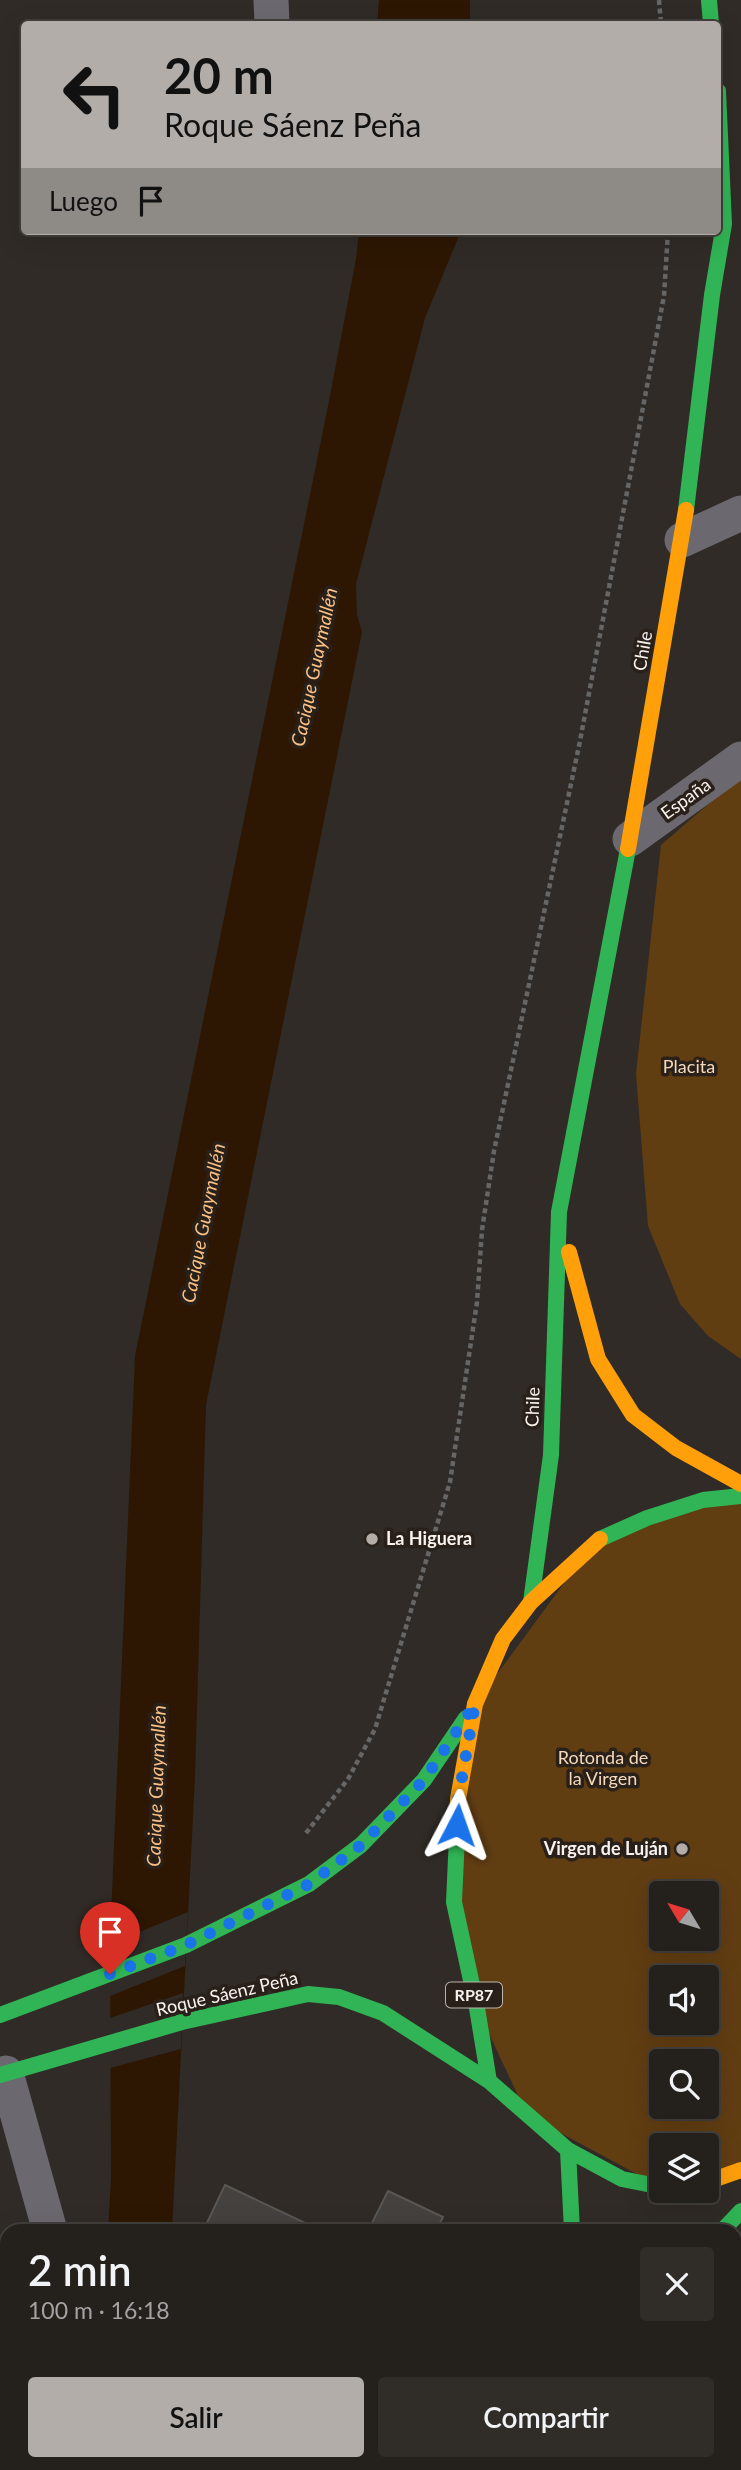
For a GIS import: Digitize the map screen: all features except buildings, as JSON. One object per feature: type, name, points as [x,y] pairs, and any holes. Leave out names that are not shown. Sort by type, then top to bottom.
[{"type":"main road","points":[[709,0],[711,21]]},
{"type":"main road","name":"Chile","points":[[531,1602],[551,1455],[559,1212],[630,839],[682,540],[712,295],[732,219],[721,118]]},
{"type":"main road","name":"Chile","points":[[559,1212],[598,1359],[633,1415],[676,1448],[741,1484]]},
{"type":"main road","name":"RP87","points":[[0,2015],[186,1945],[309,1884],[361,1845],[424,1780],[475,1704],[503,1639],[531,1602],[595,1541],[647,1518],[703,1500],[741,1496]]},
{"type":"main road","name":"RP87","points":[[475,1704],[458,1800],[454,1902],[477,2008],[489,2081]]},
{"type":"main road","name":"Roque Sáenz Peña","points":[[3,2074],[182,2022],[308,1994],[339,1997],[383,2012],[489,2081]]},
{"type":"main road","points":[[489,2081],[568,2150],[622,2179],[649,2184]]},
{"type":"main road","points":[[568,2150],[572,2224]]},
{"type":"main road","points":[[719,2178],[741,2170]]},
{"type":"main road","points":[[729,2224],[741,2211]]},
{"type":"street","points":[[271,0],[272,21]]},
{"type":"street","points":[[682,540],[741,513]]},
{"type":"street","name":"España","points":[[630,839],[741,759]]},
{"type":"street","points":[[3,2074],[48,2224]]},
{"type":"path","points":[[659,0],[662,21]]},
{"type":"path","points":[[300,1839],[310,1830],[348,1779],[375,1730],[450,1482],[477,1303],[482,1230],[494,1152],[580,741],[664,296],[668,235]]},
{"type":"green space","name":"Placita","points":[[741,776],[741,1359],[708,1336],[680,1304],[648,1226],[636,1074],[661,845]]},
{"type":"green space","name":"Rotonda de la Virgen","points":[[741,1496],[741,2170],[719,2178],[719,2133],[649,2133],[649,2181],[527,2115],[477,2008],[454,1902],[475,1704],[595,1541]]},
{"type":"water","points":[[379,0],[470,0],[470,21],[377,21]]},
{"type":"water","name":"Cacique Guaymallén","points":[[359,235],[459,235],[425,318],[356,584],[357,615],[362,632],[206,1405],[195,1777],[172,2224],[108,2224],[111,2178],[110,1939],[135,1356],[356,259]]},
{"type":"pier","points":[[188,1912],[185,1966],[110,1996],[110,1944]]},
{"type":"pier","points":[[183,1993],[181,2049],[110,2068],[110,2018]]},
{"type":"traffic: fast","points":[[709,0],[711,21]]},
{"type":"traffic: fast","points":[[686,510],[712,295],[724,224],[721,158]]},
{"type":"traffic: fast","points":[[531,1602],[551,1455],[559,1212],[628,849]]},
{"type":"traffic: fast","points":[[600,1539],[647,1518],[703,1500],[741,1496]]},
{"type":"traffic: fast","points":[[0,2015],[186,1945],[309,1884],[361,1845],[424,1780],[466,1718]]},
{"type":"traffic: fast","points":[[457,1836],[454,1902],[477,2008],[489,2081],[568,2150],[622,2179],[649,2184]]},
{"type":"traffic: fast","points":[[0,2075],[182,2022],[308,1994],[339,1997],[383,2013],[489,2081]]},
{"type":"traffic: fast","points":[[568,2150],[572,2224]]},
{"type":"traffic: fast","points":[[729,2224],[741,2211]]},
{"type":"traffic: slow","points":[[628,849],[686,510]]},
{"type":"traffic: slow","points":[[569,1252],[598,1359],[633,1415],[676,1448],[741,1484]]},
{"type":"traffic: slow","points":[[457,1836],[458,1799],[475,1704],[503,1639],[531,1602],[600,1539]]},
{"type":"traffic: slow","points":[[719,2178],[741,2170]]},
{"type":"place","name":"La Higuera","points":[[372,1539]]},
{"type":"place","name":"Virgen de Luján","points":[[682,1849]]},
{"type":"route","points":[[110,1974],[186,1945],[309,1884],[361,1845],[424,1780],[475,1704],[458,1800],[457,1825]]}]
